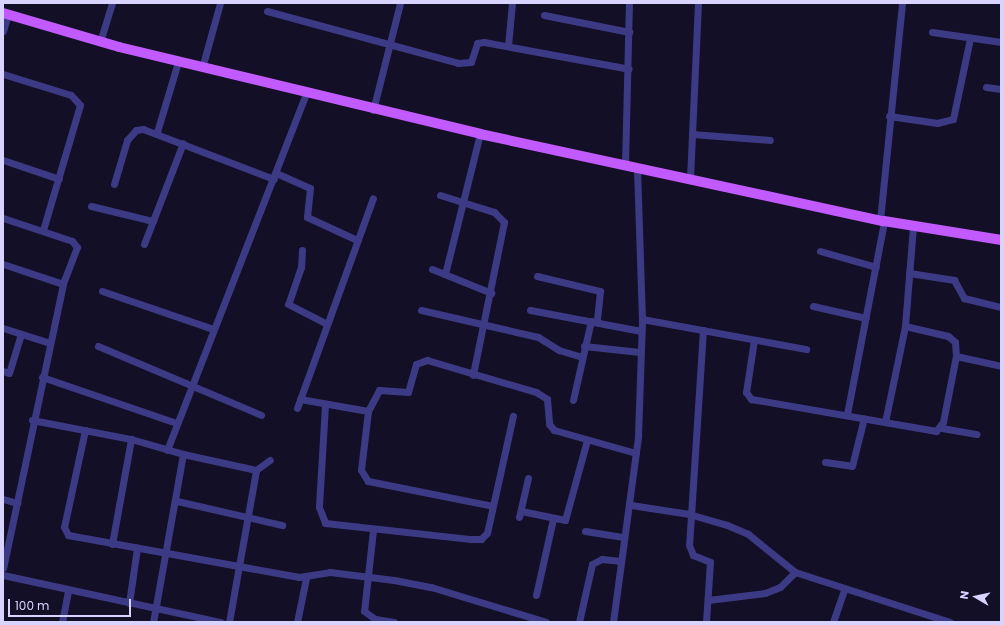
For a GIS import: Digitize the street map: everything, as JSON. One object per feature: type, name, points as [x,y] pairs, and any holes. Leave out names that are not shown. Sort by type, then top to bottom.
[{"type":"main road","points":[[6,14],[100,42],[374,110],[882,221],[1001,240]]},
{"type":"street","points":[[100,42],[112,3]]},
{"type":"street","points":[[202,68],[220,3]]},
{"type":"street","points":[[374,110],[400,3]]},
{"type":"street","points":[[508,46],[512,3]]},
{"type":"street","points":[[625,165],[629,69],[629,3]]},
{"type":"street","points":[[690,179],[698,3]]},
{"type":"street","points":[[847,414],[876,267],[882,221],[889,116],[902,3]]},
{"type":"street","points":[[267,11],[464,64],[472,60],[477,43],[508,46],[629,69]]},
{"type":"street","points":[[3,31],[6,14]]},
{"type":"street","points":[[544,14],[629,32]]},
{"type":"street","points":[[932,32],[1001,42]]},
{"type":"street","points":[[889,116],[937,123],[953,119],[970,38]]},
{"type":"street","points":[[156,132],[178,62]]},
{"type":"street","points":[[3,74],[71,95],[80,105],[43,230]]},
{"type":"street","points":[[986,87],[1001,89]]},
{"type":"street","points":[[167,450],[191,382],[275,176],[306,93]]},
{"type":"street","points":[[114,184],[130,134],[143,129],[156,132],[310,188],[307,217],[357,240]]},
{"type":"street","points":[[445,274],[464,203],[480,134]]},
{"type":"street","points":[[692,134],[770,140]]},
{"type":"street","points":[[144,244],[183,143]]},
{"type":"street","points":[[3,160],[59,179]]},
{"type":"street","points":[[613,622],[624,537],[631,505],[636,453],[642,319],[637,168]]},
{"type":"street","points":[[440,195],[503,218],[486,326],[473,375]]},
{"type":"street","points":[[297,408],[325,323],[373,198]]},
{"type":"street","points":[[91,206],[153,221]]},
{"type":"street","points":[[3,218],[43,230],[76,243],[63,284],[32,420],[3,568]]},
{"type":"street","points":[[885,422],[905,326],[913,226]]},
{"type":"street","points":[[302,250],[301,267],[288,304],[325,323]]},
{"type":"street","points":[[820,251],[876,267]]},
{"type":"street","points":[[3,264],[63,284]]},
{"type":"street","points":[[432,269],[491,293]]},
{"type":"street","points":[[909,273],[954,280],[964,298],[1001,307]]},
{"type":"street","points":[[538,276],[598,289],[602,298],[584,346],[573,400]]},
{"type":"street","points":[[102,291],[213,329]]},
{"type":"street","points":[[813,306],[866,318]]},
{"type":"street","points":[[422,310],[538,337],[559,350],[582,357]]},
{"type":"street","points":[[530,310],[641,331]]},
{"type":"street","points":[[642,319],[806,349]]},
{"type":"street","points":[[905,326],[948,336],[955,342],[956,356],[942,428]]},
{"type":"street","points":[[3,328],[50,343]]},
{"type":"street","points":[[703,330],[689,514],[690,551],[710,562],[706,622]]},
{"type":"street","points":[[3,371],[9,372],[21,334]]},
{"type":"street","points":[[754,340],[746,392],[751,399],[847,414],[936,431],[942,428],[976,434]]},
{"type":"street","points":[[98,346],[191,382],[261,415]]},
{"type":"street","points":[[584,346],[640,352]]},
{"type":"street","points":[[956,356],[1001,366]]},
{"type":"street","points":[[493,506],[368,481],[361,470],[368,411],[379,390],[408,392],[416,364],[422,360],[542,395],[550,405],[550,428],[636,453]]},
{"type":"street","points":[[42,376],[176,423]]},
{"type":"street","points":[[300,399],[325,405],[368,411]]},
{"type":"street","points":[[325,405],[320,447],[322,518],[334,526],[481,539],[487,533],[514,416]]},
{"type":"street","points":[[825,462],[852,466],[864,418]]},
{"type":"street","points":[[32,420],[131,439],[183,454],[256,470]]},
{"type":"street","points":[[85,430],[65,532],[73,537],[306,578],[330,572],[431,587],[546,622]]},
{"type":"street","points":[[112,544],[131,439]]},
{"type":"street","points":[[528,478],[520,514],[565,520],[587,440]]},
{"type":"street","points":[[153,622],[168,554],[183,454]]},
{"type":"street","points":[[229,622],[249,518],[256,470],[270,460]]},
{"type":"street","points":[[3,498],[17,502]]},
{"type":"street","points":[[177,502],[282,525]]},
{"type":"street","points":[[631,505],[689,514],[748,534],[795,572],[844,590],[950,622]]},
{"type":"street","points":[[536,595],[553,519]]},
{"type":"street","points":[[373,530],[365,576],[364,611],[375,619],[394,622]]},
{"type":"street","points":[[585,531],[624,537]]},
{"type":"street","points":[[129,603],[137,548]]},
{"type":"street","points":[[579,622],[592,564],[602,559],[621,561]]},
{"type":"street","points":[[708,600],[765,593],[780,587],[795,572]]},
{"type":"street","points":[[3,575],[156,610],[221,622]]},
{"type":"street","points":[[297,622],[306,578]]},
{"type":"street","points":[[62,622],[68,590]]},
{"type":"street","points":[[833,622],[844,590]]}]
